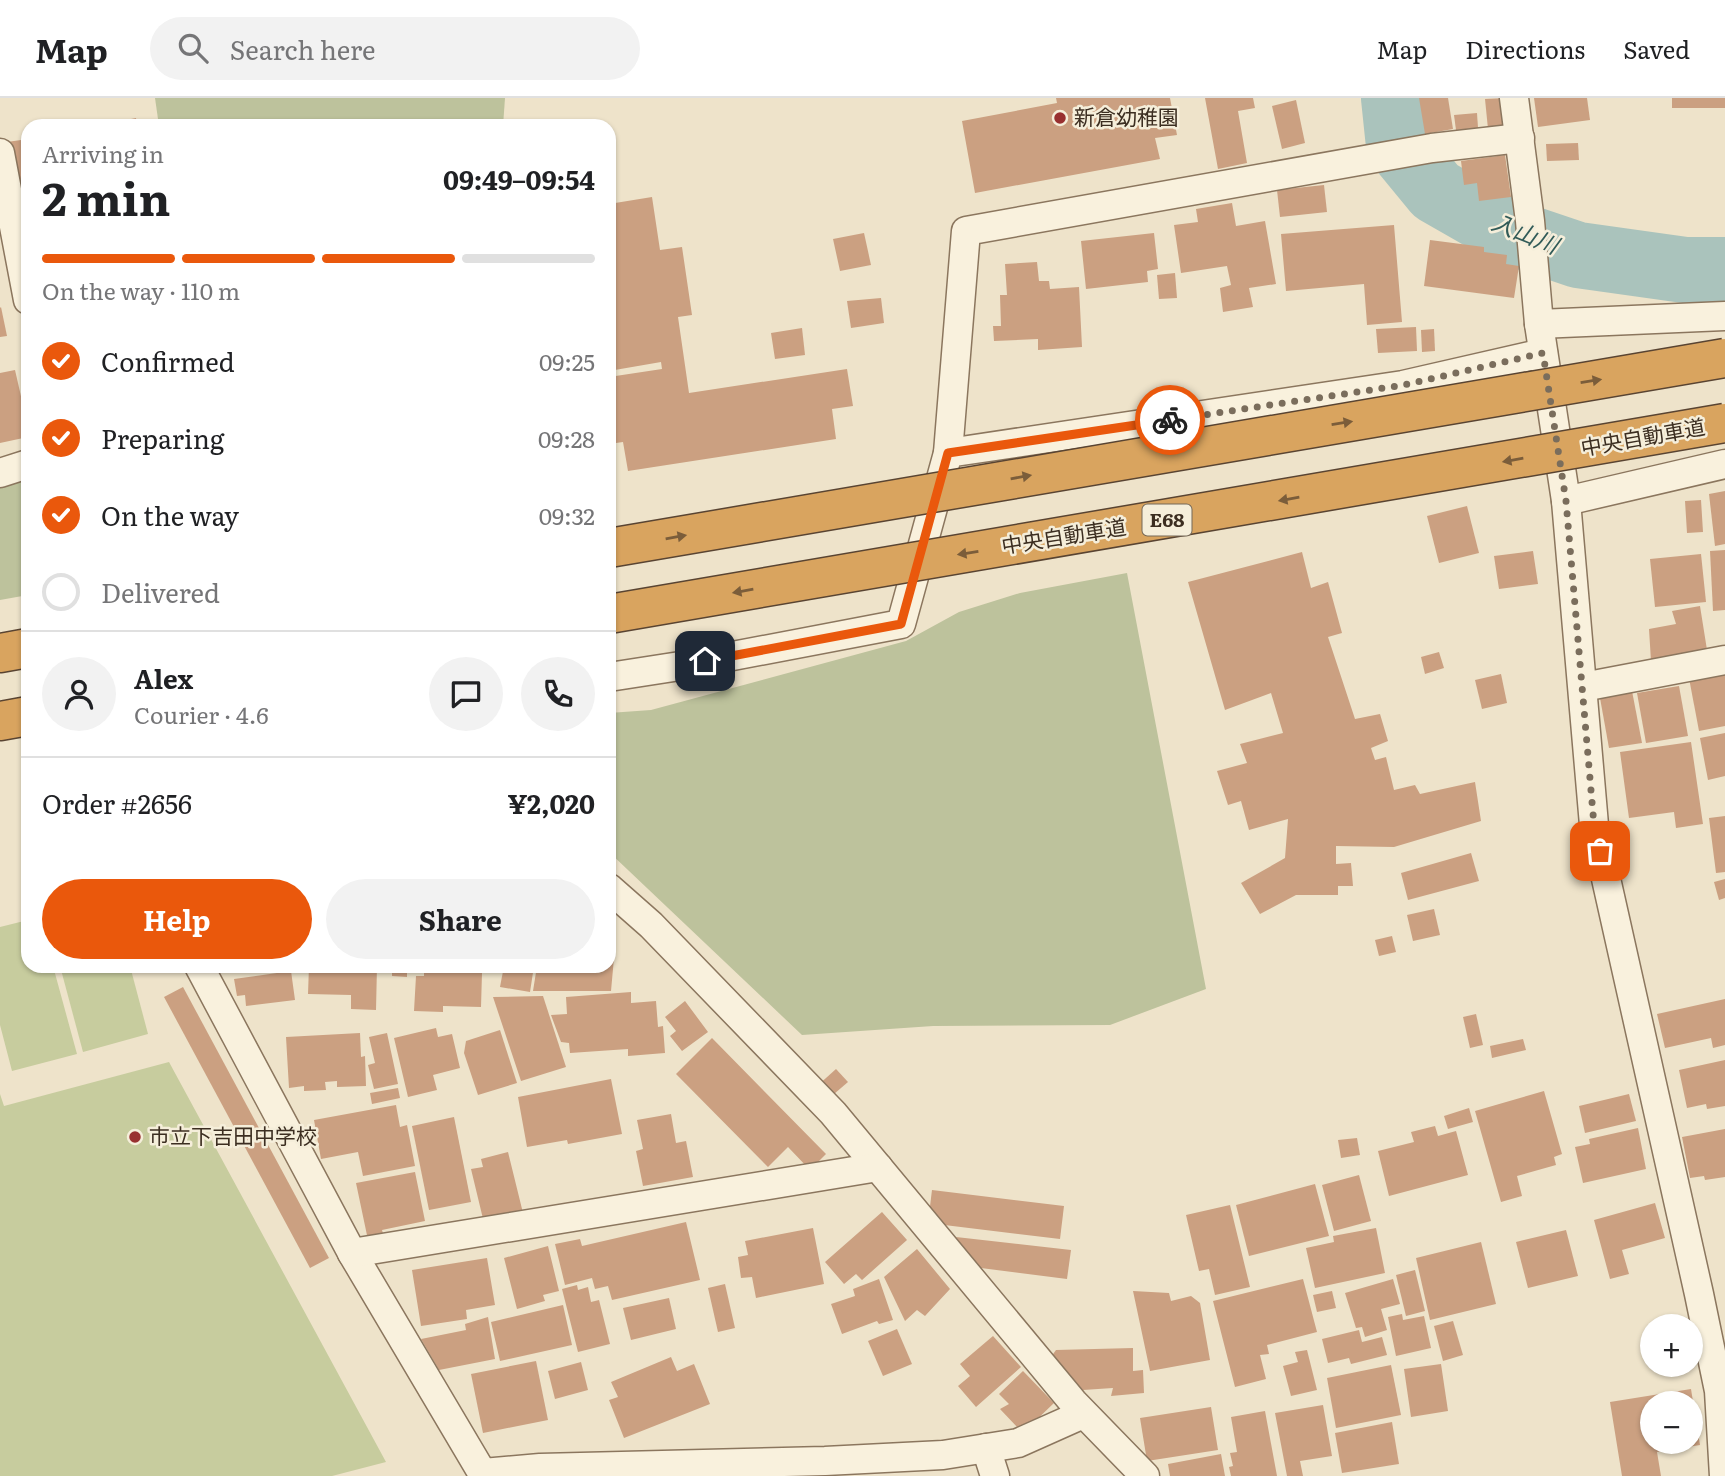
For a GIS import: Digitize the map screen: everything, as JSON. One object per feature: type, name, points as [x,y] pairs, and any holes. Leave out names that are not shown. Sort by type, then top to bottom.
[{"type":"highway","points":[[616,547],[1725,358]]},
{"type":"highway","name":"中央自動車道","points":[[616,613],[1725,423]]},
{"type":"highway","points":[[0,653],[21,649]]},
{"type":"highway","points":[[0,721],[21,717]]},
{"type":"street","points":[[1514,98],[1530,221],[1539,324],[1566,501],[1594,825],[1712,1355],[1719,1391],[1724,1476]]},
{"type":"street","points":[[616,676],[901,624],[948,453],[966,231],[1432,148],[1520,138]]},
{"type":"street","points":[[0,153],[21,263]]},
{"type":"street","points":[[1539,324],[1725,316]]},
{"type":"street","points":[[948,453],[1404,385],[1543,353]]},
{"type":"street","points":[[1566,501],[1725,464]]},
{"type":"street","points":[[0,473],[21,466]]},
{"type":"street","points":[[1583,687],[1725,660]]},
{"type":"street","points":[[616,894],[651,925],[824,1103],[1083,1414],[1145,1476]]},
{"type":"street","points":[[203,973],[352,1253],[484,1475],[540,1468],[825,1461],[943,1455],[1018,1443],[1083,1414]]},
{"type":"street","points":[[352,1253],[878,1167]]},
{"type":"street","points":[[986,1448],[995,1476]]},
{"type":"green space","points":[[155,98],[505,98],[504,119],[158,119]]},
{"type":"green space","points":[[21,477],[21,596],[0,600],[0,487]]},
{"type":"green space","points":[[1127,573],[1206,989],[1110,1025],[933,1026],[802,1035],[616,859],[616,712],[651,710],[906,641],[959,612],[1020,593]]},
{"type":"green space","points":[[21,922],[21,973],[55,973],[77,1054],[12,1071],[0,1025],[0,927]]},
{"type":"green space","points":[[62,973],[132,973],[148,1034],[83,1052]]},
{"type":"green space","name":"市立下吉田中学校","points":[[169,1062],[386,1462],[332,1476],[0,1476],[0,1094],[4,1106]]},
{"type":"building","points":[[1056,98],[1170,98],[1177,135],[1155,138],[1160,159],[975,193],[962,121],[1057,103]]},
{"type":"building","points":[[1205,98],[1253,98],[1255,108],[1238,111],[1247,163],[1218,169]]},
{"type":"building","points":[[1419,98],[1448,98],[1453,129],[1425,134]]},
{"type":"building","points":[[1507,98],[1509,128],[1488,129],[1485,99]]},
{"type":"building","points":[[1534,98],[1587,98],[1590,120],[1538,127]]},
{"type":"building","points":[[1672,98],[1725,98],[1725,108],[1672,108]]},
{"type":"building","points":[[1296,100],[1305,143],[1282,149],[1272,106]]},
{"type":"building","points":[[1477,113],[1478,128],[1456,130],[1454,115]]},
{"type":"building","points":[[21,140],[21,180],[15,181],[7,142]]},
{"type":"building","points":[[1578,143],[1579,160],[1547,161],[1546,144]]},
{"type":"building","points":[[1505,155],[1511,197],[1479,201],[1477,183],[1464,185],[1461,161]]},
{"type":"building","points":[[1324,185],[1327,212],[1280,217],[1277,190]]},
{"type":"building","points":[[652,197],[660,250],[682,247],[692,315],[678,317],[689,393],[847,369],[853,406],[832,409],[836,439],[628,471],[623,442],[616,443],[616,376],[662,369],[661,362],[616,370],[616,203]]},
{"type":"building","points":[[1232,203],[1236,226],[1265,221],[1276,284],[1249,288],[1253,307],[1223,312],[1220,288],[1231,285],[1227,266],[1181,273],[1174,225],[1198,222],[1196,209]]},
{"type":"building","points":[[1394,225],[1402,322],[1367,325],[1364,284],[1286,291],[1281,234]]},
{"type":"building","points":[[864,233],[871,265],[840,271],[833,239]]},
{"type":"building","points":[[1154,233],[1158,269],[1147,271],[1148,282],[1086,289],[1081,241]]},
{"type":"building","points":[[1430,240],[1484,247],[1484,252],[1507,255],[1506,264],[1519,266],[1514,298],[1424,286]]},
{"type":"building","points":[[1037,262],[1039,281],[1049,281],[1050,289],[1079,287],[1082,347],[1038,350],[1038,339],[994,341],[993,326],[1001,326],[1000,295],[1007,295],[1005,264]]},
{"type":"building","points":[[1175,273],[1177,298],[1159,299],[1157,275]]},
{"type":"building","points":[[881,298],[884,323],[851,328],[847,301]]},
{"type":"building","points":[[0,308],[7,336],[0,337]]},
{"type":"building","points":[[1416,327],[1417,351],[1378,353],[1376,329]]},
{"type":"building","points":[[802,328],[805,355],[775,359],[771,333]]},
{"type":"building","points":[[1434,329],[1435,351],[1422,352],[1421,330]]},
{"type":"building","points":[[15,370],[21,396],[21,438],[0,443],[0,373]]},
{"type":"building","points":[[1725,491],[1725,544],[1715,546],[1709,494]]},
{"type":"building","points":[[1701,500],[1703,532],[1687,533],[1685,501]]},
{"type":"building","points":[[1467,506],[1479,553],[1439,563],[1427,516]]},
{"type":"building","points":[[1725,550],[1725,610],[1713,611],[1710,551]]},
{"type":"building","points":[[1533,551],[1538,584],[1499,589],[1494,556]]},
{"type":"building","points":[[1302,552],[1311,588],[1328,582],[1342,633],[1328,637],[1355,719],[1380,714],[1388,741],[1371,748],[1375,760],[1386,757],[1394,790],[1415,785],[1420,794],[1475,782],[1481,821],[1394,847],[1336,846],[1336,864],[1351,863],[1353,886],[1338,886],[1338,895],[1296,895],[1260,914],[1241,883],[1285,858],[1288,819],[1249,830],[1241,801],[1228,805],[1217,771],[1247,763],[1240,744],[1283,733],[1271,693],[1225,710],[1188,582]]},
{"type":"building","points":[[1701,554],[1706,602],[1655,607],[1650,559]]},
{"type":"building","points":[[1700,606],[1707,650],[1651,661],[1649,629],[1676,624],[1672,611]]},
{"type":"building","points":[[1439,652],[1444,668],[1425,674],[1421,657]]},
{"type":"building","points":[[1725,671],[1725,726],[1699,731],[1689,678]]},
{"type":"building","points":[[1501,674],[1507,703],[1482,709],[1475,680]]},
{"type":"building","points":[[1679,686],[1688,736],[1646,743],[1637,693]]},
{"type":"building","points":[[1632,691],[1642,743],[1609,748],[1600,698]]},
{"type":"building","points":[[1725,733],[1725,776],[1708,780],[1700,738]]},
{"type":"building","points":[[1691,742],[1703,824],[1676,828],[1674,812],[1629,818],[1620,752]]},
{"type":"building","points":[[1725,816],[1725,872],[1716,873],[1709,818]]},
{"type":"building","points":[[1471,853],[1479,881],[1408,900],[1401,873]]},
{"type":"building","points":[[1725,879],[1725,898],[1719,900],[1714,882]]},
{"type":"building","points":[[1434,909],[1440,935],[1413,941],[1407,915]]},
{"type":"building","points":[[1392,936],[1396,952],[1379,956],[1375,940]]},
{"type":"building","points":[[291,973],[295,1000],[246,1006],[245,995],[237,996],[234,979]]},
{"type":"building","points":[[309,973],[377,973],[376,1010],[351,1009],[351,995],[308,994]]},
{"type":"building","points":[[392,973],[407,973],[407,977],[392,976]]},
{"type":"building","points":[[424,973],[482,973],[481,1007],[443,1006],[443,1012],[414,1011],[416,976],[424,976]]},
{"type":"building","points":[[503,973],[533,973],[530,992],[500,987]]},
{"type":"building","points":[[536,973],[613,973],[611,991],[533,991]]},
{"type":"building","points":[[183,987],[329,1258],[310,1268],[164,997]]},
{"type":"building","points":[[631,992],[631,1003],[656,1001],[658,1027],[663,1026],[665,1053],[628,1056],[628,1049],[570,1053],[569,1043],[561,1042],[551,1015],[567,1014],[566,997]]},
{"type":"building","points":[[543,996],[566,1067],[521,1081],[493,997]]},
{"type":"building","points":[[1725,999],[1725,1045],[1713,1048],[1711,1038],[1665,1048],[1657,1014]]},
{"type":"building","points":[[685,1001],[708,1032],[682,1051],[670,1036],[676,1031],[665,1017]]},
{"type":"building","points":[[1476,1014],[1483,1045],[1470,1048],[1463,1017]]},
{"type":"building","points":[[436,1028],[438,1037],[452,1034],[460,1068],[433,1075],[437,1090],[408,1097],[394,1038]]},
{"type":"building","points":[[500,1030],[517,1083],[478,1095],[464,1053],[466,1041]]},
{"type":"building","points":[[360,1033],[361,1057],[365,1056],[366,1086],[337,1087],[337,1081],[325,1082],[326,1090],[304,1091],[304,1086],[289,1088],[286,1037]]},
{"type":"building","points":[[387,1033],[398,1084],[374,1089],[368,1065],[375,1063],[369,1037]]},
{"type":"building","points":[[712,1038],[826,1154],[810,1170],[788,1147],[768,1167],[676,1074]]},
{"type":"building","points":[[1523,1039],[1526,1050],[1492,1058],[1490,1046]]},
{"type":"building","points":[[1725,1060],[1725,1106],[1707,1109],[1706,1104],[1687,1108],[1679,1070]]},
{"type":"building","points":[[836,1069],[848,1082],[827,1100],[816,1087]]},
{"type":"building","points":[[611,1079],[622,1134],[568,1144],[567,1140],[527,1147],[518,1097]]},
{"type":"building","points":[[398,1088],[400,1098],[372,1104],[370,1093]]},
{"type":"building","points":[[1544,1091],[1562,1154],[1554,1157],[1556,1165],[1517,1176],[1522,1196],[1501,1202],[1475,1111]]},
{"type":"building","points":[[1629,1094],[1636,1121],[1585,1133],[1579,1106]]},
{"type":"building","points":[[396,1105],[400,1127],[407,1125],[415,1166],[363,1176],[358,1152],[321,1159],[314,1120]]},
{"type":"building","points":[[1469,1108],[1473,1122],[1448,1129],[1444,1116]]},
{"type":"building","points":[[671,1114],[676,1143],[686,1141],[693,1177],[643,1186],[636,1151],[643,1149],[637,1120]]},
{"type":"building","points":[[454,1117],[471,1202],[429,1210],[412,1126]]},
{"type":"building","points":[[1435,1126],[1438,1136],[1456,1131],[1468,1175],[1389,1196],[1378,1151],[1414,1142],[1411,1132]]},
{"type":"building","points":[[1638,1128],[1646,1169],[1583,1183],[1575,1147],[1590,1144],[1589,1139]]},
{"type":"building","points":[[1725,1129],[1725,1177],[1705,1180],[1704,1176],[1690,1178],[1682,1137]]},
{"type":"building","points":[[1357,1138],[1360,1155],[1341,1158],[1338,1140]]},
{"type":"building","points":[[508,1152],[523,1213],[484,1223],[471,1169],[483,1167],[481,1159]]},
{"type":"building","points":[[415,1172],[425,1221],[382,1230],[384,1237],[368,1240],[356,1183]]},
{"type":"building","points":[[1359,1175],[1371,1221],[1334,1231],[1322,1185]]},
{"type":"building","points":[[1315,1184],[1329,1236],[1249,1256],[1236,1205]]},
{"type":"building","points":[[932,1190],[1064,1206],[1060,1239],[928,1223]]},
{"type":"building","points":[[1655,1203],[1665,1238],[1622,1250],[1629,1274],[1610,1279],[1594,1220]]},
{"type":"building","points":[[1230,1205],[1250,1287],[1215,1295],[1209,1269],[1199,1271],[1186,1215]]},
{"type":"building","points":[[882,1212],[907,1240],[862,1280],[856,1274],[844,1284],[825,1262]]},
{"type":"building","points":[[686,1222],[700,1280],[612,1300],[608,1286],[595,1289],[592,1278],[565,1285],[555,1244],[580,1239],[582,1246]]},
{"type":"building","points":[[813,1228],[824,1284],[756,1298],[752,1277],[741,1278],[738,1257],[748,1255],[745,1241]]},
{"type":"building","points":[[1376,1228],[1385,1273],[1315,1288],[1306,1248],[1334,1242],[1333,1236]]},
{"type":"building","points":[[1566,1230],[1578,1276],[1528,1288],[1516,1242]]},
{"type":"building","points":[[956,1237],[1071,1250],[1067,1279],[973,1267]]},
{"type":"building","points":[[1481,1242],[1496,1304],[1430,1320],[1416,1258]]},
{"type":"building","points":[[548,1246],[559,1291],[543,1295],[545,1301],[517,1309],[504,1258]]},
{"type":"building","points":[[917,1249],[950,1289],[925,1316],[917,1310],[905,1321],[884,1277]]},
{"type":"building","points":[[487,1258],[495,1305],[466,1310],[467,1319],[421,1326],[412,1270]]},
{"type":"building","points":[[1415,1270],[1425,1311],[1406,1316],[1396,1275]]},
{"type":"building","points":[[879,1279],[893,1320],[879,1324],[877,1321],[842,1334],[831,1304],[855,1296],[853,1289]]},
{"type":"building","points":[[1303,1279],[1317,1332],[1267,1345],[1269,1354],[1260,1355],[1266,1379],[1235,1387],[1213,1301]]},
{"type":"building","points":[[1393,1279],[1400,1304],[1381,1309],[1387,1330],[1365,1337],[1362,1327],[1356,1328],[1345,1293]]},
{"type":"building","points":[[725,1284],[735,1328],[718,1332],[708,1288]]},
{"type":"building","points":[[577,1285],[578,1290],[588,1287],[591,1302],[599,1300],[610,1344],[578,1352],[562,1289]]},
{"type":"building","points":[[1133,1291],[1169,1293],[1171,1301],[1191,1296],[1200,1303],[1210,1360],[1150,1371]]},
{"type":"building","points":[[1332,1291],[1336,1308],[1317,1312],[1313,1295]]},
{"type":"building","points":[[669,1298],[676,1329],[631,1340],[623,1308]]},
{"type":"building","points":[[563,1305],[572,1345],[500,1361],[491,1322]]},
{"type":"building","points":[[1402,1314],[1403,1320],[1424,1316],[1431,1348],[1396,1356],[1388,1317]]},
{"type":"building","points":[[488,1317],[495,1359],[439,1370],[421,1339],[466,1330],[465,1324]]},
{"type":"building","points":[[1453,1321],[1463,1355],[1443,1361],[1434,1326]]},
{"type":"building","points":[[897,1329],[912,1364],[883,1376],[868,1341]]},
{"type":"building","points":[[1359,1330],[1362,1342],[1382,1337],[1387,1355],[1351,1364],[1349,1358],[1328,1363],[1322,1339]]},
{"type":"building","points":[[993,1336],[1021,1367],[976,1407],[958,1386],[970,1376],[960,1364]]},
{"type":"building","points":[[1133,1348],[1133,1371],[1143,1370],[1144,1393],[1111,1396],[1113,1388],[1083,1390],[1051,1357],[1056,1350]]},
{"type":"building","points":[[1307,1350],[1317,1390],[1291,1396],[1283,1366],[1298,1362],[1295,1352]]},
{"type":"building","points":[[671,1357],[677,1371],[694,1364],[710,1404],[624,1438],[609,1400],[618,1397],[611,1382]]},
{"type":"building","points":[[536,1361],[548,1420],[483,1433],[471,1374]]},
{"type":"building","points":[[581,1362],[588,1390],[555,1399],[548,1371]]},
{"type":"building","points":[[1441,1364],[1448,1411],[1411,1417],[1404,1369]]},
{"type":"building","points":[[1391,1365],[1401,1415],[1336,1428],[1327,1378]]},
{"type":"building","points":[[1023,1371],[1054,1403],[1028,1428],[1018,1428],[1000,1409],[1009,1404],[999,1394]]},
{"type":"building","points":[[1640,1397],[1640,1454],[1657,1454],[1661,1476],[1622,1476],[1610,1402]]},
{"type":"building","points":[[1323,1405],[1332,1456],[1300,1461],[1303,1476],[1287,1476],[1275,1413]]},
{"type":"building","points":[[1211,1407],[1218,1450],[1147,1461],[1140,1418]]},
{"type":"building","points":[[1265,1411],[1277,1476],[1231,1476],[1229,1467],[1233,1466],[1230,1453],[1237,1452],[1231,1417]]},
{"type":"building","points":[[1392,1422],[1399,1464],[1342,1473],[1335,1433]]},
{"type":"building","points":[[1221,1454],[1225,1476],[1170,1476],[1168,1464]]},
{"type":"waterway","name":"入山川","points":[[1394,98],[1399,146],[1436,191],[1504,230],[1578,255],[1685,270],[1725,270]]},
{"type":"way so far","points":[[1170,420],[1404,385],[1543,353],[1566,501],[1594,825],[1600,851]]},
{"type":"place","name":"新倉幼稚園","points":[[1060,118]]},
{"type":"place","name":"市立下吉田中学校","points":[[135,1137]]},
{"type":"route","points":[[705,661],[901,624],[948,453],[1170,420]]}]
